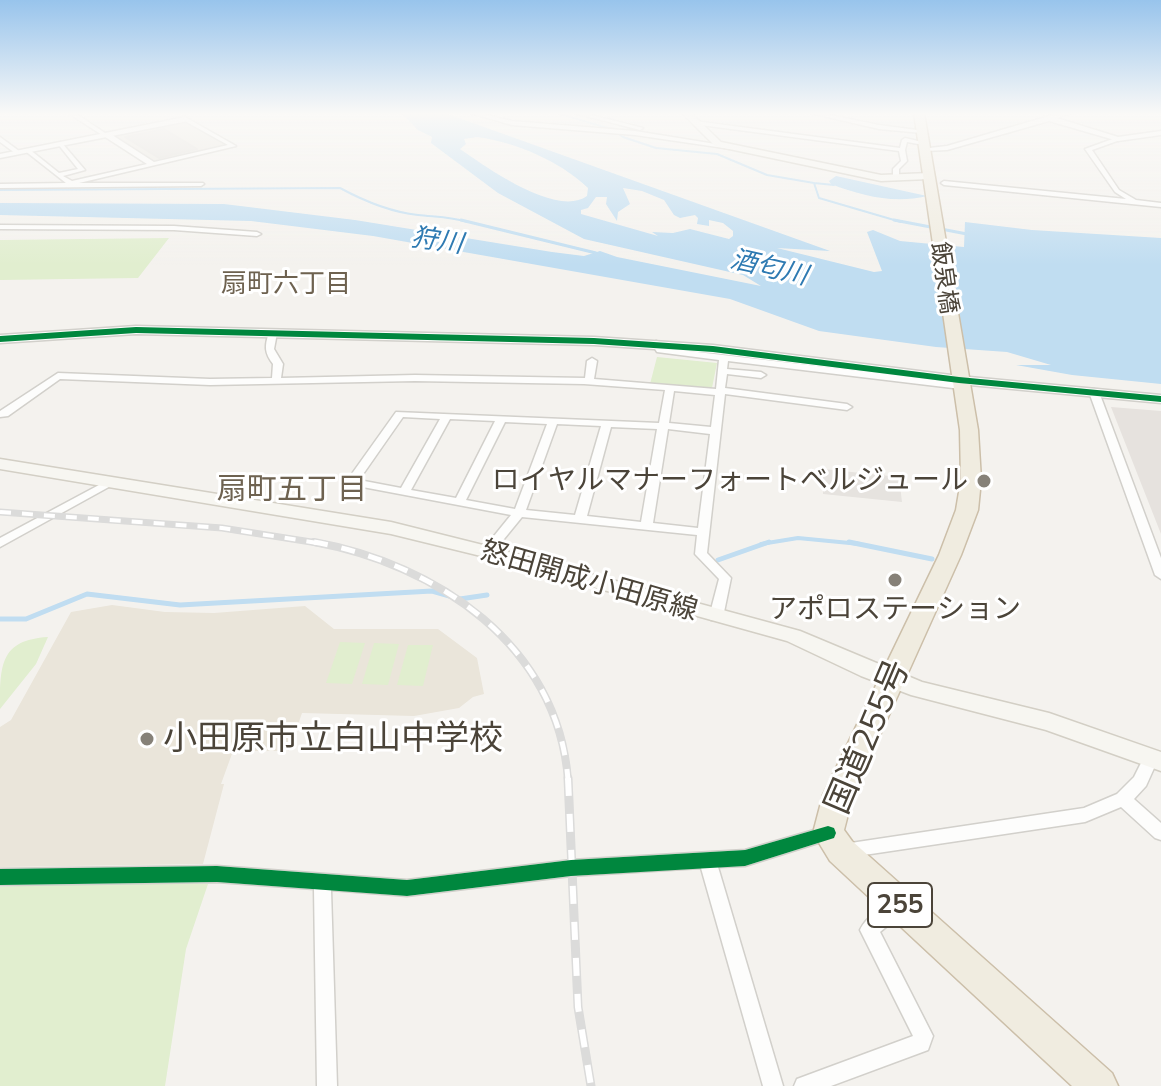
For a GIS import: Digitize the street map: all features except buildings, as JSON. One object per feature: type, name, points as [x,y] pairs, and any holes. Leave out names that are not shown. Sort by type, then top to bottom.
[{"type":"highway","points":[[927,164],[929,176]]},
{"type":"highway","name":"飯泉橋","points":[[929,176],[960,383]]},
{"type":"highway","name":"国道255号","points":[[960,383],[969,430],[971,468],[967,510],[950,555],[838,795],[834,842],[1099,1086]]},
{"type":"main road","points":[[821,164],[896,178],[929,176]]},
{"type":"main road","name":"怒田開成小田原線","points":[[0,464],[391,528],[487,552],[793,636],[891,679],[1049,722],[1156,759]]},
{"type":"street","points":[[44,164],[66,184]]},
{"type":"street","points":[[58,175],[82,170],[77,164]]},
{"type":"street","points":[[66,184],[152,164]]},
{"type":"street","points":[[896,178],[896,169],[901,164]]},
{"type":"street","points":[[1098,164],[1117,191],[1136,203]]},
{"type":"street","points":[[944,183],[1161,205]]},
{"type":"street","points":[[0,186],[201,184]]},
{"type":"street","points":[[0,227],[174,228],[257,234]]},
{"type":"street","points":[[0,339],[110,331],[656,344],[845,364],[960,383]]},
{"type":"street","points":[[273,333],[268,346],[270,356],[278,364],[276,381]]},
{"type":"street","points":[[656,344],[660,350],[724,358],[960,383],[1161,399]]},
{"type":"street","points":[[716,617],[725,578],[701,554],[724,358]]},
{"type":"street","points":[[589,382],[592,361]]},
{"type":"street","points":[[723,371],[761,375]]},
{"type":"street","points":[[0,414],[58,376],[210,382],[415,378],[589,382],[720,391],[847,407]]},
{"type":"street","points":[[646,527],[670,388]]},
{"type":"street","points":[[1094,392],[1161,575]]},
{"type":"street","points":[[703,532],[519,513],[352,482],[400,414],[716,431]]},
{"type":"street","points":[[405,490],[446,417]]},
{"type":"street","points":[[460,501],[502,418]]},
{"type":"street","points":[[487,552],[519,513],[553,421]]},
{"type":"street","points":[[580,519],[607,424]]},
{"type":"street","points":[[0,543],[112,481]]},
{"type":"street","points":[[0,877],[217,874],[407,888],[571,868],[708,862],[834,842],[1085,815],[1123,799],[1156,759]]},
{"type":"street","points":[[1123,799],[1161,833]]},
{"type":"street","points":[[708,862],[773,1086]]},
{"type":"street","points":[[322,881],[327,1086]]},
{"type":"street","points":[[804,1086],[921,1043],[923,1036],[869,930],[900,905]]},
{"type":"shaded area","points":[[1111,407],[1161,411],[1161,534]]},
{"type":"shaded area","points":[[823,469],[899,477],[902,502],[823,494]]},
{"type":"shaded area","name":"小田原市立白山中学校","points":[[112,605],[165,612],[214,613],[305,606],[334,629],[438,629],[477,658],[484,694],[473,697],[459,708],[414,716],[302,713],[289,751],[233,751],[221,784],[224,784],[203,864],[0,867],[0,727],[11,720],[71,612]]},
{"type":"green space","points":[[169,238],[138,278],[0,280],[0,240]]},
{"type":"green space","points":[[657,357],[717,363],[712,388],[650,384]]},
{"type":"green space","points":[[48,637],[36,664],[0,709],[3,668],[12,649],[32,639]]},
{"type":"green space","points":[[340,642],[365,643],[352,684],[326,683]]},
{"type":"green space","points":[[374,643],[399,644],[388,685],[362,684]]},
{"type":"green space","points":[[408,645],[433,645],[423,686],[397,685]]},
{"type":"green space","points":[[109,881],[208,884],[186,949],[165,1086],[0,1086],[0,887]]},
{"type":"water","points":[[459,164],[482,164],[540,196],[574,201],[587,196],[588,188],[555,164],[586,164],[830,251],[777,248],[874,272],[882,271],[867,232],[873,230],[900,241],[964,247],[965,222],[1032,230],[1161,238],[1161,384],[1072,375],[1016,365],[1051,365],[1007,352],[936,347],[819,331],[730,299],[373,236],[251,221],[0,215],[0,203],[224,204],[355,220],[584,256],[600,251],[761,286],[743,275],[584,239],[498,193]],"holes":[[[623,188],[642,191],[664,200],[674,215],[680,218],[695,215],[697,224],[709,226],[709,220],[723,223],[733,231],[733,236],[729,239],[690,229],[673,233],[652,232],[658,236],[581,214],[581,210],[588,208],[596,197],[607,197],[606,204],[617,221],[618,212],[630,204]]]},
{"type":"water","points":[[836,176],[927,196],[890,199],[866,195],[831,184],[829,181]]},
{"type":"waterway","points":[[740,164],[767,175],[814,183]]},
{"type":"waterway","points":[[814,183],[834,185]]},
{"type":"waterway","points":[[814,183],[819,198],[894,220]]},
{"type":"waterway","name":"狩川","points":[[0,190],[340,188],[397,211],[468,222]]},
{"type":"waterway","name":"狩川","points":[[461,220],[596,253]]},
{"type":"waterway","points":[[894,220],[967,234]]},
{"type":"waterway","points":[[894,220],[901,222]]},
{"type":"waterway","points":[[765,543],[798,538],[858,544]]},
{"type":"waterway","points":[[849,542],[858,544]]},
{"type":"waterway","points":[[718,560],[765,543]]},
{"type":"waterway","points":[[761,544],[765,543]]},
{"type":"waterway","points":[[858,544],[932,559]]},
{"type":"waterway","points":[[0,619],[26,619],[87,594],[180,605],[432,591],[460,599],[487,595]]},
{"type":"railway","points":[[0,512],[222,528],[319,543]]},
{"type":"railway","points":[[314,542],[319,543]]},
{"type":"railway","points":[[319,543],[324,544]]},
{"type":"railway","points":[[319,543],[360,553],[404,569],[445,591],[483,619],[515,651],[541,689],[559,732],[568,780]]},
{"type":"railway","points":[[568,778],[578,1007],[591,1086]]},
{"type":"cycle path","points":[[0,339],[136,330],[594,341],[713,349],[959,380],[1161,399]]},
{"type":"cycle path","points":[[0,877],[217,874],[407,888],[571,868],[745,858],[828,833]]},
{"type":"place","name":"ロイヤルマナーフォートベルジュール","points":[[984,481]]},
{"type":"place","name":"アポロステーション","points":[[895,580]]},
{"type":"place","name":"小田原市立白山中学校","points":[[147,739]]},
{"type":"district","name":"扇町六丁目","points":[[286,284]]},
{"type":"district","name":"扇町五丁目","points":[[292,490]]},
{"type":"water label","name":"酒匂川","points":[[769,268]]}]
